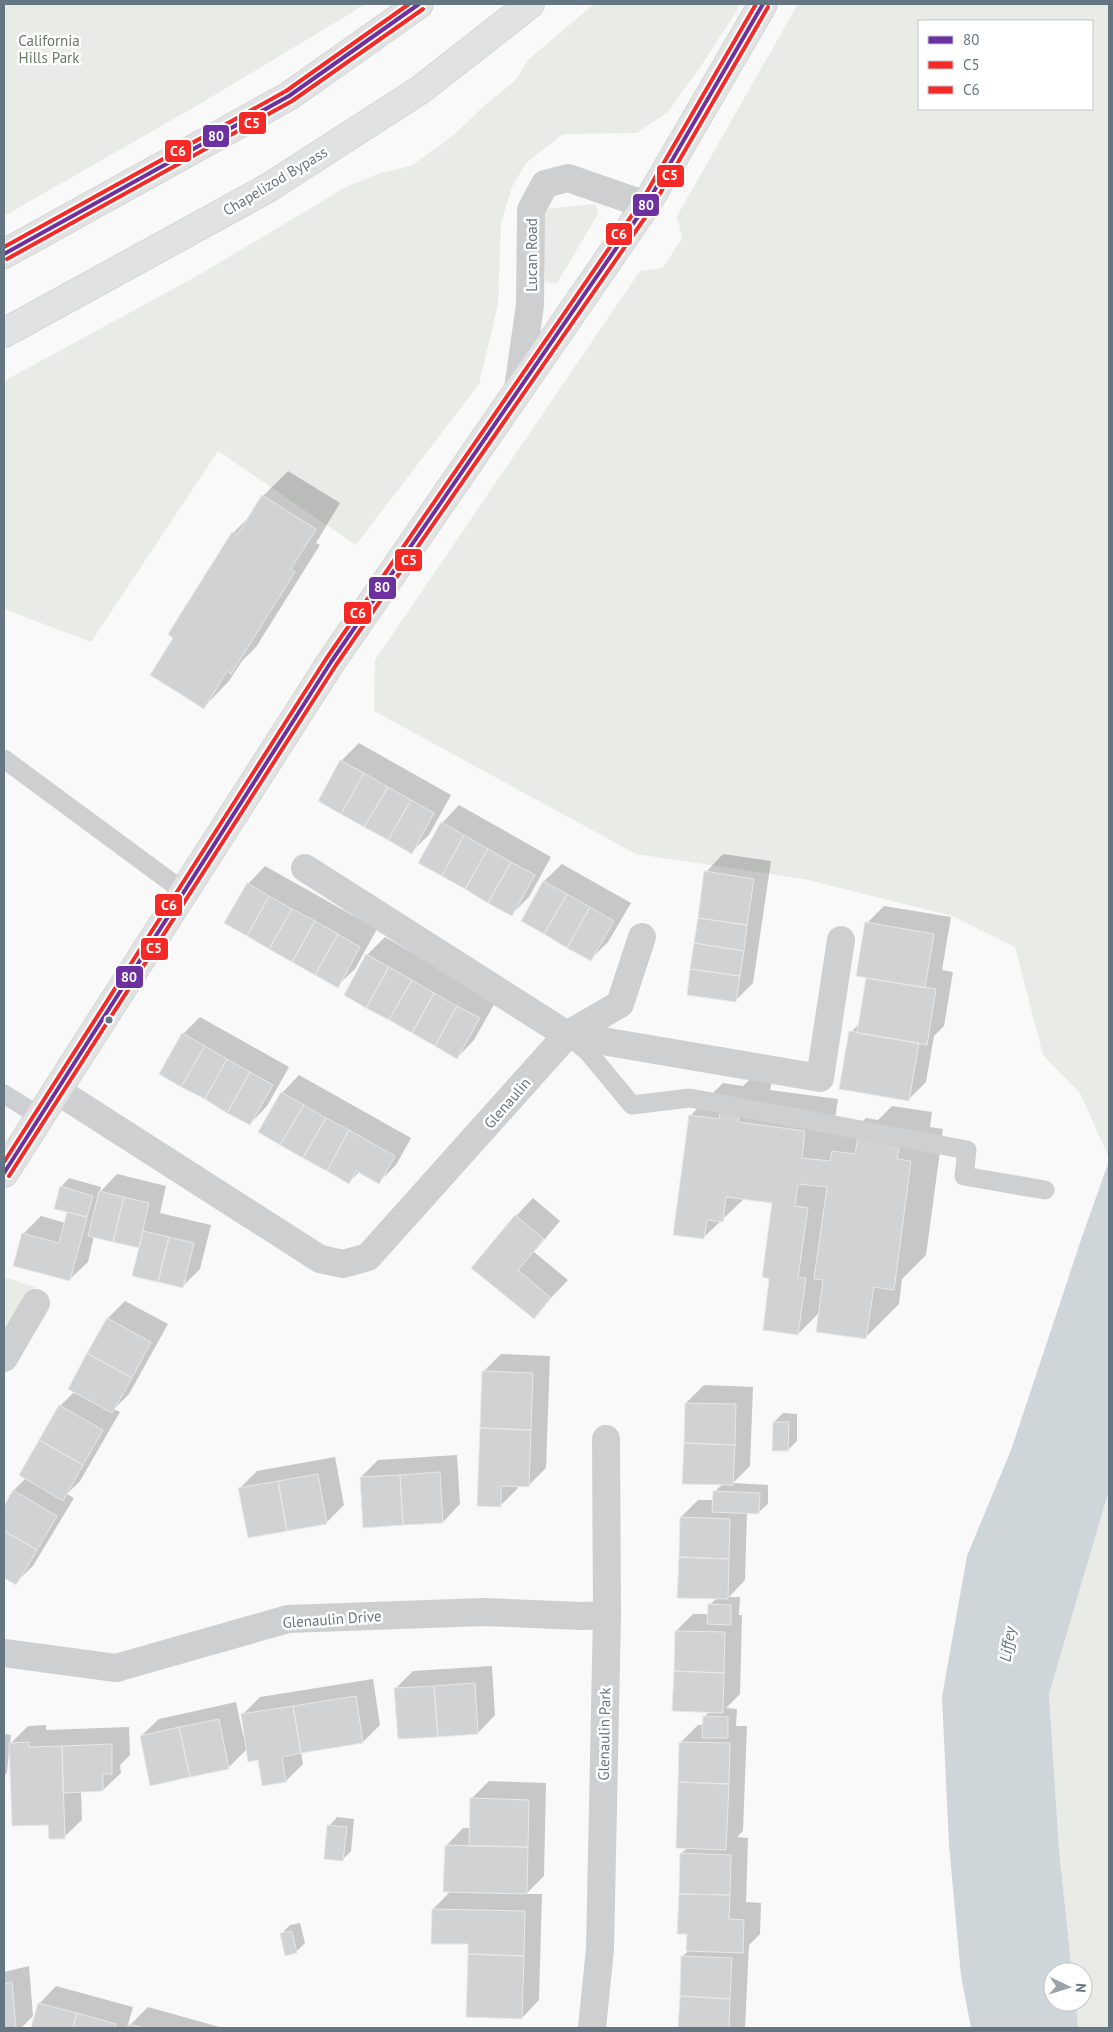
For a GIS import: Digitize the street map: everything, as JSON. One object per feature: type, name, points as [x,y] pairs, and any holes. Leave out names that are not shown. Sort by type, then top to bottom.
[{"type":"main road","points":[[4,254],[289,96],[419,4]]},
{"type":"main road","name":"Chapelizod Bypass","points":[[4,333],[268,188],[420,90],[530,4]]},
{"type":"main road","points":[[646,205],[763,4]]},
{"type":"main road","name":"Lucan Road","points":[[7,1159],[56,1090],[331,662],[646,205]]},
{"type":"street","name":"Lucan Road","points":[[518,389],[530,305],[531,210],[545,184],[568,178],[646,205]]},
{"type":"street","points":[[305,868],[567,1034],[820,1078],[842,940]]},
{"type":"street","name":"Glenaulin","points":[[56,1090],[320,1259],[343,1264],[368,1257],[567,1034],[620,1004],[642,937]]},
{"type":"street","points":[[4,1358],[36,1303]]},
{"type":"street","name":"Glenaulin Park","points":[[592,2028],[600,1949],[607,1615],[606,1439]]},
{"type":"street","name":"Glenaulin Drive","points":[[4,1653],[116,1668],[288,1619],[484,1612],[581,1616],[607,1615]]},
{"type":"lane","points":[[4,759],[183,891]]},
{"type":"lane","points":[[567,1034],[588,1052],[632,1105],[690,1098],[967,1150],[964,1176],[1045,1190]]},
{"type":"lane","points":[[4,1094],[39,1116]]},
{"type":"green space","name":"California Hills Park","points":[[4,4],[366,4],[198,105],[4,216]]},
{"type":"green space","points":[[594,4],[741,4],[703,63],[668,112],[637,133],[563,134],[526,163],[512,187],[501,223],[498,304],[479,384],[356,545],[218,451],[91,642],[4,609],[4,381],[197,276],[346,187],[380,173],[411,166],[456,133],[485,105],[515,81],[528,60]]},
{"type":"green space","points":[[798,4],[1109,4],[1109,1158],[1080,1093],[1043,1055],[1015,947],[952,916],[804,879],[636,854],[374,711],[375,660],[640,271],[663,268],[682,238],[677,216]]},
{"type":"green space","points":[[595,204],[598,214],[557,283],[545,282],[542,235],[544,209]]},
{"type":"green space","points":[[4,1277],[35,1287],[4,1340]]},
{"type":"green space","points":[[1109,1490],[1109,2028],[1078,2028],[1077,2012],[1093,2012],[1093,1962],[1071,1962],[1059,1850],[1049,1694]]},
{"type":"water","name":"Liffey","points":[[1109,1161],[1109,1490],[1049,1694],[1059,1850],[1071,1962],[1043,1962],[1043,2012],[1077,2012],[1078,2028],[971,2028],[961,1976],[949,1845],[942,1697],[967,1556],[1011,1450]]},
{"type":"building","points":[[262,495],[316,529],[291,569],[295,572],[231,674],[227,671],[204,709],[150,675],[173,638],[168,634],[232,532],[237,535]]},
{"type":"building","points":[[340,760],[364,773],[341,814],[318,801]]},
{"type":"building","points":[[364,773],[388,787],[364,827],[341,814]]},
{"type":"building","points":[[388,787],[411,800],[388,840],[364,827]]},
{"type":"building","points":[[411,800],[434,813],[412,854],[388,840]]},
{"type":"building","points":[[441,822],[464,835],[442,876],[418,863]]},
{"type":"building","points":[[464,835],[488,849],[465,889],[442,876]]},
{"type":"building","points":[[488,849],[511,862],[488,903],[465,889]]},
{"type":"building","points":[[511,862],[535,875],[512,916],[488,903]]},
{"type":"building","points":[[704,871],[754,879],[747,925],[698,918]]},
{"type":"building","points":[[543,881],[567,894],[544,934],[521,921]]},
{"type":"building","points":[[247,883],[269,896],[247,936],[224,923]]},
{"type":"building","points":[[567,894],[590,907],[567,948],[544,934]]},
{"type":"building","points":[[269,896],[292,909],[269,949],[247,936]]},
{"type":"building","points":[[590,907],[614,921],[591,961],[567,948]]},
{"type":"building","points":[[292,909],[315,921],[292,962],[269,949]]},
{"type":"building","points":[[698,918],[747,925],[744,951],[694,943]]},
{"type":"building","points":[[315,921],[338,934],[315,975],[292,962]]},
{"type":"building","points":[[865,922],[934,934],[925,988],[856,976]]},
{"type":"building","points":[[338,934],[360,947],[338,988],[315,975]]},
{"type":"building","points":[[694,943],[744,951],[740,976],[690,969]]},
{"type":"building","points":[[366,954],[389,967],[366,1008],[344,995]]},
{"type":"building","points":[[389,967],[412,980],[389,1020],[366,1008]]},
{"type":"building","points":[[690,969],[740,976],[736,1002],[687,995]]},
{"type":"building","points":[[866,978],[936,989],[927,1045],[857,1033]]},
{"type":"building","points":[[412,980],[434,993],[412,1033],[389,1020]]},
{"type":"building","points":[[434,993],[457,1006],[435,1046],[412,1033]]},
{"type":"building","points":[[457,1006],[480,1018],[457,1059],[435,1046]]},
{"type":"building","points":[[849,1031],[919,1043],[909,1101],[839,1089]]},
{"type":"building","points":[[182,1033],[205,1046],[181,1087],[159,1074]]},
{"type":"building","points":[[205,1046],[227,1059],[205,1099],[181,1087]]},
{"type":"building","points":[[227,1059],[250,1072],[227,1113],[205,1099]]},
{"type":"building","points":[[250,1072],[273,1085],[250,1125],[227,1113]]},
{"type":"building","points":[[281,1092],[304,1105],[280,1145],[258,1132]]},
{"type":"building","points":[[304,1105],[326,1118],[303,1158],[280,1145]]},
{"type":"building","points":[[721,1106],[740,1109],[738,1122],[805,1131],[802,1158],[830,1161],[832,1151],[855,1154],[858,1138],[900,1144],[897,1159],[911,1161],[894,1290],[874,1287],[866,1339],[816,1332],[823,1280],[814,1279],[827,1187],[798,1184],[795,1206],[808,1208],[798,1277],[806,1278],[798,1335],[763,1330],[769,1279],[762,1277],[772,1203],[726,1197],[723,1222],[707,1220],[704,1239],[673,1235],[689,1115],[719,1119]]},
{"type":"building","points":[[326,1118],[349,1130],[327,1171],[303,1158]]},
{"type":"building","points":[[349,1130],[395,1156],[379,1184],[356,1171],[349,1184],[327,1171]]},
{"type":"building","points":[[60,1186],[93,1196],[87,1217],[54,1209]]},
{"type":"building","points":[[99,1191],[124,1197],[113,1242],[88,1236]]},
{"type":"building","points":[[124,1197],[149,1203],[139,1248],[113,1242]]},
{"type":"building","points":[[67,1212],[87,1217],[70,1281],[13,1266],[22,1233],[59,1243]]},
{"type":"building","points":[[515,1215],[544,1239],[518,1270],[551,1298],[534,1319],[471,1268]]},
{"type":"building","points":[[143,1231],[169,1237],[158,1282],[132,1276]]},
{"type":"building","points":[[169,1237],[194,1243],[183,1288],[158,1282]]},
{"type":"building","points":[[107,1318],[151,1342],[132,1378],[87,1353]]},
{"type":"building","points":[[87,1353],[132,1378],[112,1413],[68,1389]]},
{"type":"building","points":[[482,1371],[533,1373],[531,1430],[480,1428]]},
{"type":"building","points":[[685,1403],[736,1404],[735,1445],[684,1443]]},
{"type":"building","points":[[59,1405],[103,1430],[83,1465],[39,1440]]},
{"type":"building","points":[[773,1422],[789,1422],[788,1451],[772,1451]]},
{"type":"building","points":[[480,1428],[531,1430],[529,1487],[501,1486],[501,1507],[477,1506]]},
{"type":"building","points":[[39,1440],[83,1465],[63,1501],[19,1475]]},
{"type":"building","points":[[684,1443],[735,1445],[733,1485],[682,1484]]},
{"type":"building","points":[[440,1472],[443,1523],[403,1525],[400,1475]]},
{"type":"building","points":[[318,1474],[327,1524],[287,1531],[278,1481]]},
{"type":"building","points":[[400,1475],[403,1525],[363,1528],[360,1477]]},
{"type":"building","points":[[278,1481],[287,1531],[248,1538],[238,1488]]},
{"type":"building","points":[[13,1490],[57,1516],[37,1550],[4,1531],[4,1506]]},
{"type":"building","points":[[713,1491],[760,1493],[759,1514],[712,1512]]},
{"type":"building","points":[[680,1517],[730,1519],[729,1559],[679,1557]]},
{"type":"building","points":[[4,1531],[37,1550],[16,1585],[4,1578]]},
{"type":"building","points":[[679,1557],[729,1559],[728,1599],[677,1598]]},
{"type":"building","points":[[708,1604],[731,1605],[731,1625],[707,1624]]},
{"type":"building","points":[[675,1631],[725,1632],[724,1673],[674,1671]]},
{"type":"building","points":[[674,1671],[724,1673],[723,1713],[672,1711]]},
{"type":"building","points":[[475,1683],[478,1734],[438,1737],[434,1686]]},
{"type":"building","points":[[434,1686],[438,1737],[398,1739],[394,1688]]},
{"type":"building","points":[[356,1696],[363,1743],[301,1753],[293,1706]]},
{"type":"building","points":[[293,1706],[301,1753],[282,1757],[286,1782],[262,1786],[258,1760],[248,1762],[241,1714]]},
{"type":"building","points":[[703,1716],[728,1717],[728,1738],[702,1738]]},
{"type":"building","points":[[219,1719],[229,1769],[190,1777],[179,1727]]},
{"type":"building","points":[[179,1727],[190,1777],[150,1786],[140,1736]]},
{"type":"building","points":[[29,1742],[29,1747],[62,1746],[65,1839],[49,1839],[48,1825],[12,1826],[9,1743]]},
{"type":"building","points":[[679,1742],[730,1743],[729,1784],[678,1782]]},
{"type":"building","points":[[112,1744],[112,1774],[103,1774],[103,1791],[63,1793],[62,1746]]},
{"type":"building","points":[[678,1782],[729,1784],[726,1850],[676,1848]]},
{"type":"building","points":[[470,1798],[529,1800],[528,1847],[469,1846]]},
{"type":"building","points":[[327,1825],[347,1827],[343,1861],[324,1859]]},
{"type":"building","points":[[445,1845],[528,1847],[527,1894],[443,1892]]},
{"type":"building","points":[[680,1853],[731,1855],[730,1895],[679,1894]]},
{"type":"building","points":[[679,1894],[730,1895],[729,1919],[744,1920],[743,1953],[686,1951],[687,1934],[677,1934]]},
{"type":"building","points":[[432,1909],[525,1911],[524,1956],[468,1954],[468,1944],[431,1944]]},
{"type":"building","points":[[292,1931],[297,1953],[285,1956],[280,1933]]},
{"type":"building","points":[[468,1954],[524,1956],[522,2019],[466,2017]]},
{"type":"building","points":[[681,1956],[732,1958],[730,1999],[680,1996]]},
{"type":"building","points":[[12,1982],[16,2028],[4,2028],[4,1984]]},
{"type":"building","points":[[680,1996],[730,1999],[729,2028],[678,2028]]},
{"type":"building","points":[[38,2003],[77,2013],[73,2028],[31,2028]]},
{"type":"building","points":[[77,2013],[116,2024],[115,2028],[73,2028]]},
{"type":"building","points":[[129,2024],[144,2028],[128,2028]]},
{"type":"transit line","name":"C6","points":[[4,247],[286,91],[409,4]]},
{"type":"transit line","name":"80","points":[[4,254],[289,96],[419,4]]},
{"type":"transit line","name":"C6","points":[[4,1162],[326,659],[641,202],[756,4]]},
{"type":"transit line","name":"80","points":[[4,1173],[331,662],[646,205],[763,4]]},
{"type":"transit line","name":"C5","points":[[9,1176],[336,665],[651,209],[768,7]]},
{"type":"transit line","name":"C5","points":[[7,259],[292,101],[423,9]]}]
